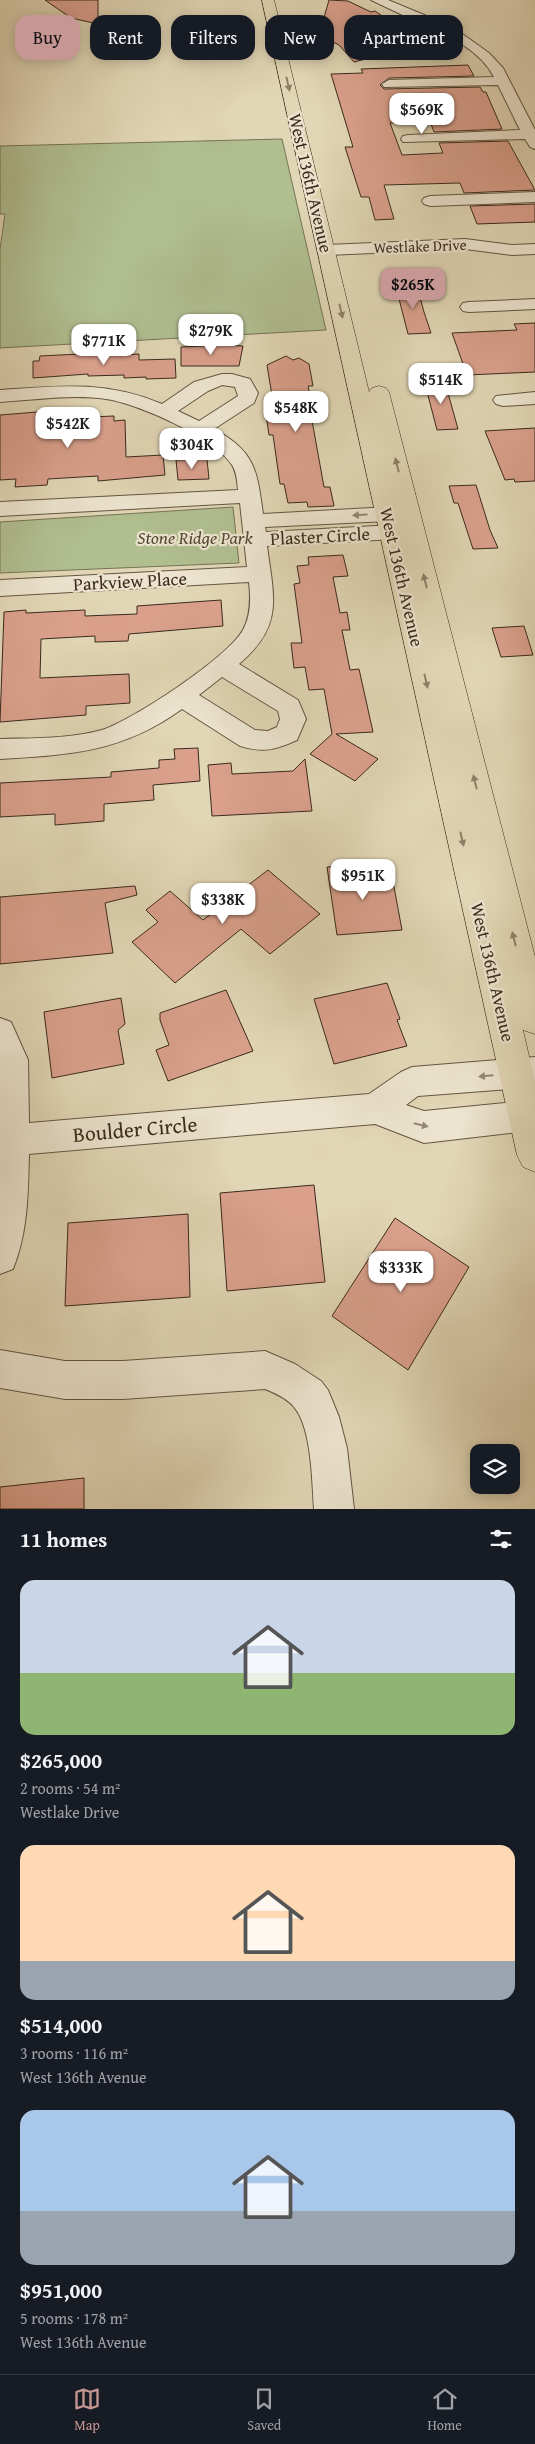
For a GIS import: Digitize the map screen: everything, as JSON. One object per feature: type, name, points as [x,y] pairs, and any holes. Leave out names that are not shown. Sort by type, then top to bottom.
[{"type":"main road","name":"West 136th Avenue","points":[[268,0],[272,15]]},
{"type":"main road","name":"West 136th Avenue","points":[[280,0],[284,15]]},
{"type":"main road","name":"West 136th Avenue","points":[[283,60],[336,256],[374,371],[400,523],[535,1020]]},
{"type":"main road","name":"West 136th Avenue","points":[[295,60],[336,256],[400,523],[526,1073],[535,1155]]},
{"type":"street","points":[[377,0],[411,15]]},
{"type":"street","points":[[408,139],[533,139],[496,68],[479,49],[463,40]]},
{"type":"street","points":[[389,84],[503,81]]},
{"type":"street","points":[[430,201],[535,197]]},
{"type":"street","name":"Westlake Drive","points":[[336,256],[478,257],[512,250],[535,250]]},
{"type":"street","points":[[469,307],[535,304]]},
{"type":"street","points":[[163,412],[212,381],[228,380],[243,383],[248,393],[247,398],[200,429]]},
{"type":"street","name":"Plaster Circle","points":[[0,396],[102,393],[139,401],[200,429],[229,447],[240,459],[247,473],[263,601],[260,617],[252,634],[239,651],[155,716],[132,729],[104,739],[80,744],[0,749]]},
{"type":"street","points":[[503,400],[535,398]]},
{"type":"street","points":[[0,509],[251,496]]},
{"type":"street","name":"Plaster Circle","points":[[255,530],[400,523]]},
{"type":"street","name":"Parkview Place","points":[[0,588],[260,574]]},
{"type":"street","points":[[181,696],[249,739],[270,741],[288,733],[293,719],[289,706],[221,665]]},
{"type":"street","points":[[0,1032],[12,1060],[13,1140],[10,1208],[0,1256]]},
{"type":"street","points":[[376,1108],[412,1082],[526,1073]]},
{"type":"street","name":"Boulder Circle","points":[[13,1140],[376,1108],[424,1127],[530,1115]]},
{"type":"street","points":[[0,1369],[65,1380],[123,1380],[265,1370],[286,1380],[309,1395],[324,1427],[334,1509]]},
{"type":"green space","points":[[282,139],[326,330],[0,348],[0,249],[5,214],[0,214],[0,146]]},
{"type":"green space","name":"Stone Ridge Park","points":[[233,507],[239,563],[0,573],[0,522]]},
{"type":"building","points":[[45,0],[98,0],[98,15],[90,15],[90,22],[80,20],[80,15],[67,15]]},
{"type":"building","points":[[329,0],[348,1],[381,15],[344,15],[344,51],[334,42],[334,15],[325,15]]},
{"type":"building","points":[[468,65],[474,76],[389,78],[380,85],[384,89],[480,87],[483,92],[486,92],[502,129],[434,132],[430,121],[390,123],[402,155],[443,153],[439,143],[508,141],[535,190],[464,193],[460,183],[384,185],[394,219],[375,220],[369,197],[361,197],[345,147],[353,147],[331,74],[363,73],[361,69]]},
{"type":"building","points":[[535,204],[535,222],[477,224],[470,206]]},
{"type":"building","points":[[417,286],[431,333],[408,334],[396,287]]},
{"type":"building","points":[[535,323],[535,372],[467,375],[452,333],[517,330],[514,324]]},
{"type":"building","points":[[243,346],[239,366],[181,366],[181,347]]},
{"type":"building","points":[[100,353],[100,356],[139,354],[139,360],[175,359],[176,378],[124,378],[124,375],[88,376],[88,374],[33,378],[33,361],[39,361],[40,356]]},
{"type":"building","points":[[286,356],[293,360],[299,358],[309,364],[313,386],[308,386],[314,415],[311,415],[324,487],[330,487],[334,506],[308,507],[307,502],[288,503],[284,484],[280,484],[273,435],[269,435],[265,408],[274,408],[267,365]]},
{"type":"building","points":[[443,379],[458,429],[437,430],[424,380]]},
{"type":"building","points":[[50,411],[50,413],[90,411],[90,417],[114,416],[114,421],[125,420],[126,457],[163,455],[165,475],[98,481],[98,476],[48,479],[47,485],[15,487],[16,479],[0,480],[0,415]]},
{"type":"building","points":[[535,428],[535,481],[515,482],[514,479],[505,480],[485,431]]},
{"type":"building","points":[[207,459],[209,479],[178,480],[176,460]]},
{"type":"building","points":[[476,485],[490,530],[498,548],[473,549],[458,503],[454,503],[449,486]]},
{"type":"building","points":[[343,555],[348,576],[333,577],[340,613],[347,612],[350,630],[342,630],[350,670],[359,669],[373,732],[336,734],[378,759],[355,781],[310,754],[332,734],[324,689],[309,690],[305,667],[294,668],[291,643],[302,643],[294,584],[300,583],[297,566],[309,565],[308,557]]},
{"type":"building","points":[[221,600],[223,626],[129,634],[128,641],[95,642],[95,636],[41,639],[40,678],[129,674],[130,703],[86,706],[86,715],[0,722],[4,612],[26,610],[26,613],[85,610],[85,616],[137,614],[137,606]]},
{"type":"building","points":[[524,626],[533,655],[501,657],[492,628]]},
{"type":"building","points":[[198,748],[200,781],[153,785],[154,800],[104,804],[104,821],[55,825],[55,814],[0,817],[0,783],[111,777],[111,772],[159,768],[159,760],[175,759],[174,749]]},
{"type":"building","points":[[305,759],[312,811],[212,816],[208,765],[231,763],[232,774],[293,771]]},
{"type":"building","points":[[360,865],[361,873],[391,871],[402,930],[337,935],[327,867]]},
{"type":"building","points":[[268,870],[320,914],[270,954],[241,929],[175,983],[132,942],[158,922],[146,910],[170,891],[203,920]]},
{"type":"building","points":[[135,886],[137,895],[105,903],[113,953],[0,964],[0,897]]},
{"type":"building","points":[[387,983],[400,1019],[397,1020],[407,1046],[334,1064],[314,999]]},
{"type":"building","points":[[226,990],[253,1051],[168,1081],[156,1050],[169,1045],[160,1020],[160,1013]]},
{"type":"building","points":[[121,998],[125,1024],[118,1030],[124,1064],[52,1078],[44,1012]]},
{"type":"building","points":[[314,1185],[325,1282],[227,1291],[220,1193]]},
{"type":"building","points":[[188,1214],[190,1297],[65,1306],[68,1223]]},
{"type":"building","points":[[395,1218],[469,1267],[408,1370],[332,1316]]},
{"type":"building","points":[[84,1478],[84,1509],[0,1509],[0,1487]]}]
